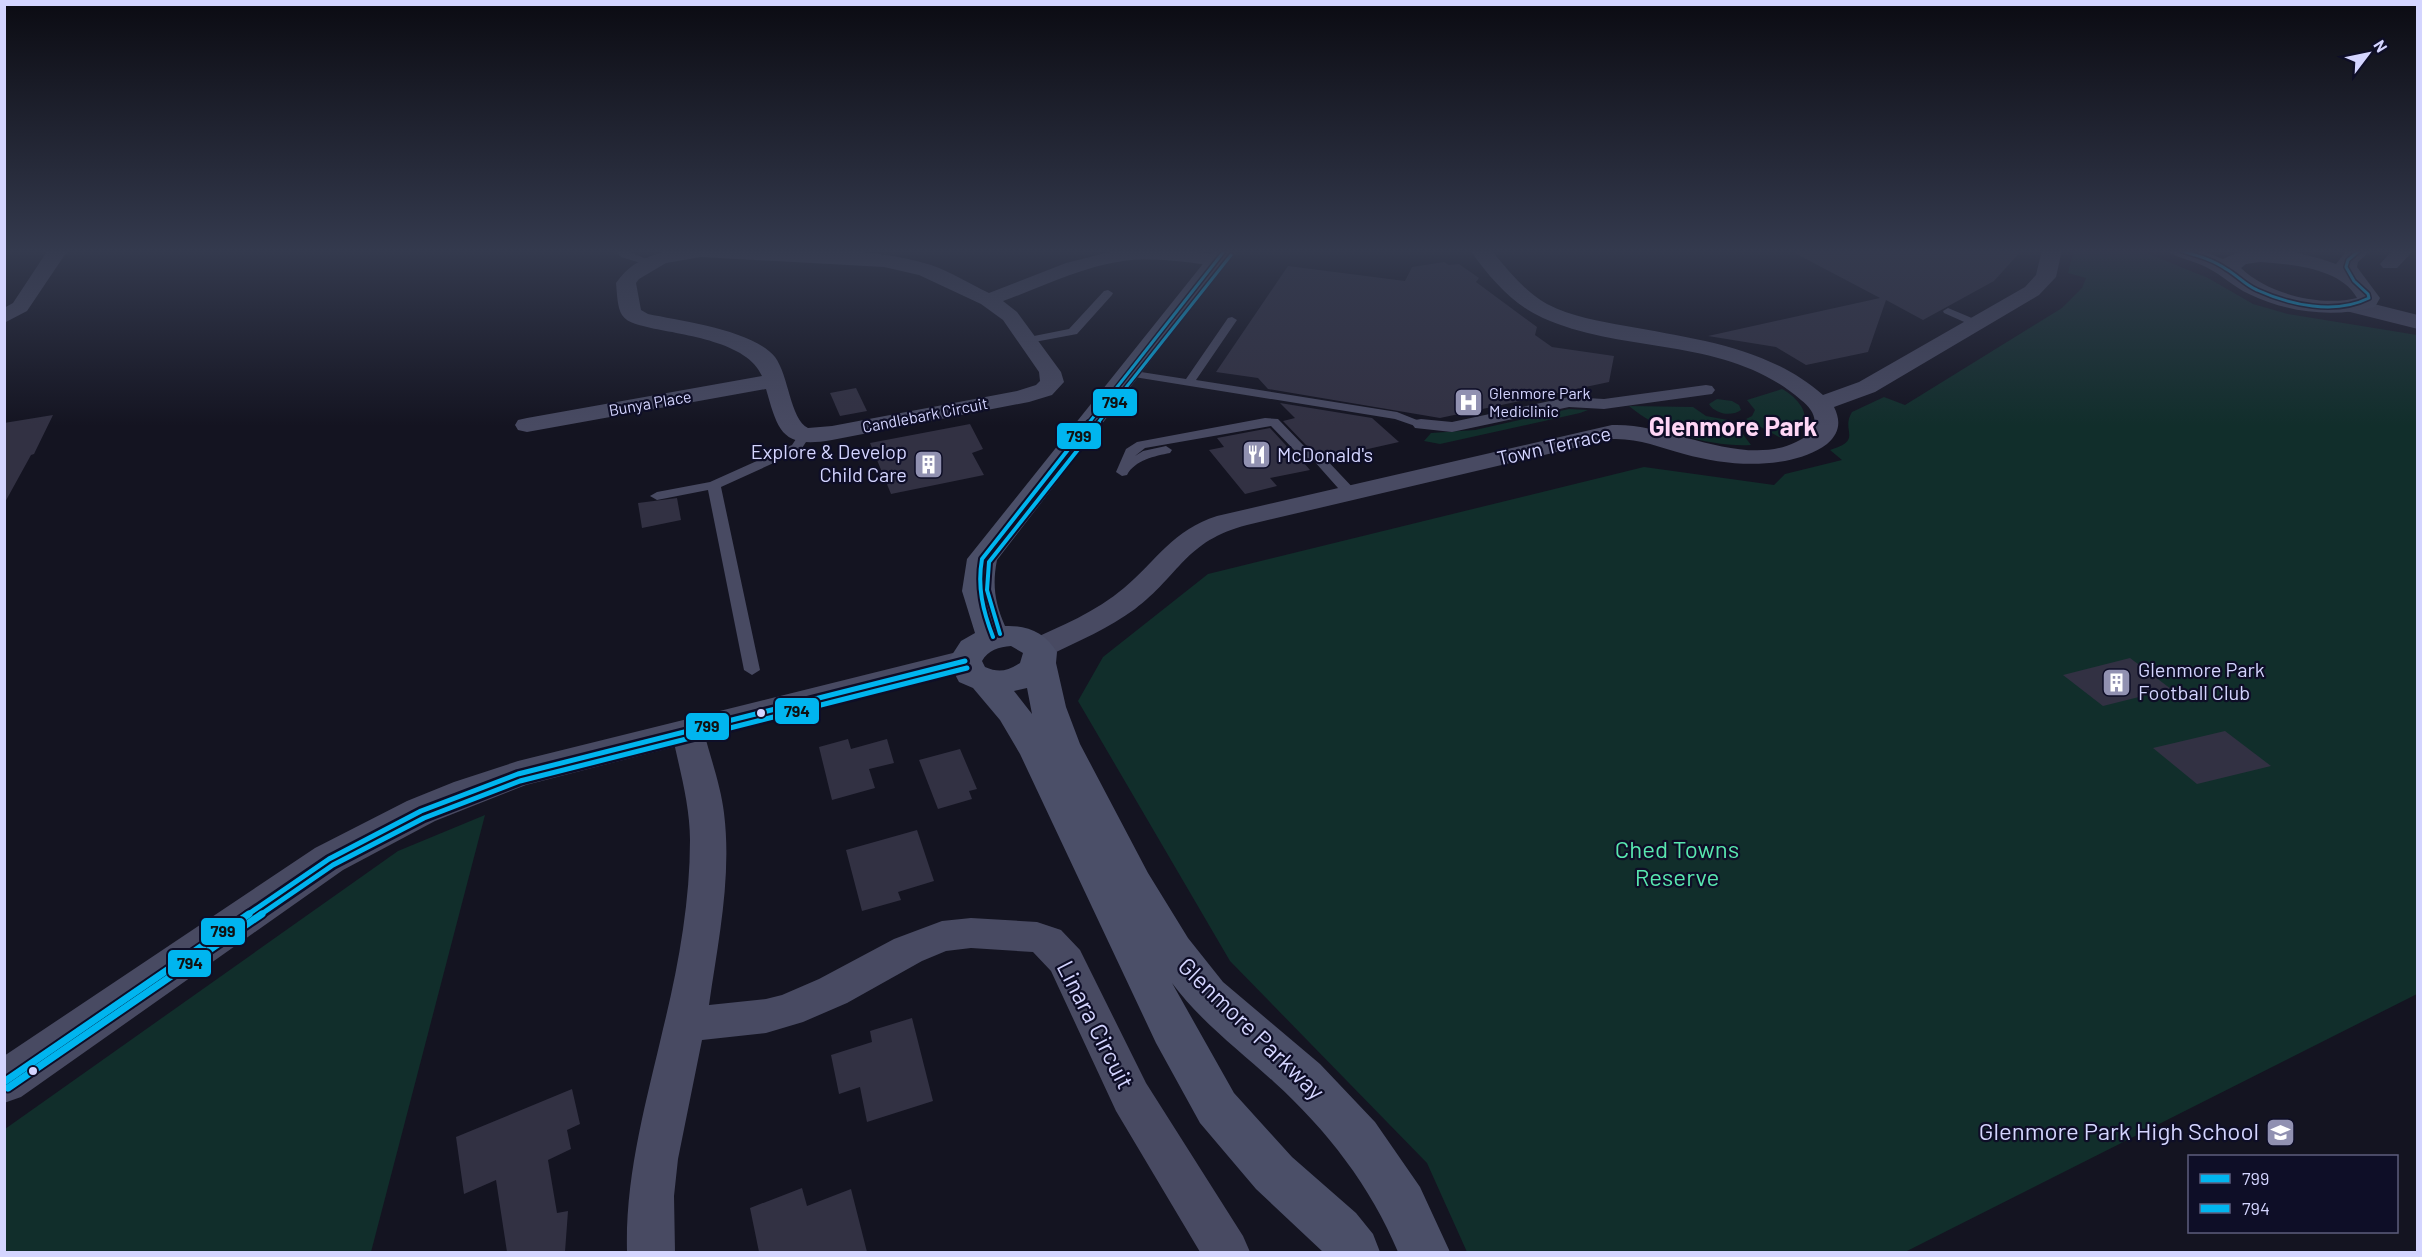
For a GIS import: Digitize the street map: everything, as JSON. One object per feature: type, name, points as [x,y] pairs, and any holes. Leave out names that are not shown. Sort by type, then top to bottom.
[{"type":"main road","name":"Glenmore Parkway","points":[[1178,309],[982,559],[977,578],[982,660],[1033,743],[1172,1029],[1217,1108],[1274,1173],[1338,1231],[1354,1252]]},
{"type":"main road","points":[[1015,636],[1025,638],[1040,656],[1035,672],[1025,678],[1005,683],[982,660],[1015,636]]},
{"type":"main road","name":"Glenmore Parkway","points":[[1040,656],[1055,729],[1148,911],[1173,952],[1198,984],[1343,1120],[1385,1177],[1413,1222],[1424,1252]]},
{"type":"street","points":[[4,317],[19,309]]},
{"type":"street","name":"Candlebark Circuit","points":[[630,309],[631,313],[641,319],[739,343],[756,350],[768,363],[790,428],[804,435],[832,433],[1040,392],[1050,385],[1053,379],[1029,340],[1010,316],[1000,309]]},
{"type":"street","points":[[1543,309],[1552,314],[1594,327],[1701,346],[1735,355],[1779,375],[1801,388],[1820,404],[1867,387],[1999,309]]},
{"type":"street","points":[[2389,309],[2418,322]]},
{"type":"street","name":"Bunya Place","points":[[527,425],[774,381]]},
{"type":"street","points":[[1421,424],[1439,427],[1466,425],[1569,402],[1604,404],[1706,390]]},
{"type":"street","name":"Town Terrace","points":[[1040,656],[1135,594],[1175,551],[1198,533],[1236,519],[1619,431],[1646,433],[1688,447],[1726,454],[1758,456],[1790,451],[1815,442],[1825,432],[1828,419],[1820,404]]},
{"type":"street","points":[[4,1082],[329,859],[374,832],[426,806],[518,774],[982,660]]},
{"type":"street","points":[[651,1252],[651,1196],[655,1159],[702,936],[708,840],[701,785],[688,733]]},
{"type":"street","name":"Linara Circuit","points":[[685,1025],[766,1016],[789,1010],[833,991],[908,950],[942,936],[971,933],[1037,937],[1047,941],[1066,961],[1131,1097],[1226,1252]]},
{"type":"lane","points":[[1029,340],[1073,332],[1094,309]]},
{"type":"lane","points":[[1948,311],[1975,323]]},
{"type":"lane","points":[[1189,382],[1232,321]]},
{"type":"lane","points":[[1128,373],[1397,416],[1421,424]]},
{"type":"lane","points":[[1123,469],[1147,454],[1169,449],[1174,439],[1274,422],[1301,450],[1318,458],[1351,494]]},
{"type":"lane","points":[[657,496],[714,485],[796,448],[804,435]]},
{"type":"lane","points":[[714,485],[752,670]]},
{"type":"green space","name":"Ched Towns Reserve","points":[[2061,309],[2269,309],[2288,314],[2417,335],[2417,994],[1905,1252],[1467,1252],[1427,1163],[1230,961],[1078,701],[1103,657],[1208,574],[1644,467],[1774,485],[1785,474],[1842,460],[1830,450],[1846,443],[1849,439],[1848,425],[1852,412],[1884,397],[1905,405]]},
{"type":"green space","points":[[1782,389],[1802,407],[1805,420],[1795,432],[1781,438],[1746,419],[1752,416],[1755,410],[1747,400]]},
{"type":"green space","points":[[1717,399],[1732,401],[1739,405],[1741,410],[1728,414],[1719,412],[1709,404]]},
{"type":"green space","points":[[1629,406],[1693,407],[1706,416],[1733,421],[1751,445],[1719,444],[1671,431],[1642,416]]},
{"type":"green space","points":[[1569,409],[1588,410],[1440,444],[1424,441],[1431,433],[1475,430]]},
{"type":"green space","points":[[485,815],[371,1252],[5,1252],[5,1129],[398,851]]},
{"type":"building","points":[[1259,309],[1512,309],[1537,327],[1535,335],[1552,347],[1614,356],[1609,382],[1440,418],[1268,389],[1258,378],[1216,372]]},
{"type":"building","points":[[1832,309],[1883,309],[1868,352],[1806,365],[1776,347],[1708,336]]},
{"type":"building","points":[[1902,309],[1944,309],[1923,320]]},
{"type":"building","points":[[856,388],[867,411],[840,416],[830,393]]},
{"type":"building","points":[[1280,403],[1372,418],[1399,442],[1328,458],[1306,445],[1283,421],[1295,418]]},
{"type":"building","points":[[53,415],[34,454],[31,455],[4,504],[4,423]]},
{"type":"building","name":"Explore & Develop Child Care","points":[[970,424],[983,449],[972,453],[984,475],[891,494],[870,443]]},
{"type":"building","points":[[1270,428],[1295,455],[1310,462],[1304,463],[1310,470],[1270,478],[1277,486],[1245,494],[1209,450],[1224,447],[1217,438]]},
{"type":"building","points":[[677,498],[681,520],[642,528],[638,503]]},
{"type":"building","name":"Glenmore Park Football Club","points":[[2130,658],[2171,689],[2103,706],[2063,675]]},
{"type":"building","points":[[2225,731],[2271,766],[2197,784],[2153,748]]},
{"type":"building","points":[[848,739],[851,749],[887,739],[894,763],[869,769],[875,788],[832,800],[819,747]]},
{"type":"building","points":[[960,749],[977,789],[969,791],[972,799],[938,809],[919,760]]},
{"type":"building","points":[[917,830],[934,881],[898,892],[901,900],[862,911],[846,850]]},
{"type":"building","points":[[912,1018],[933,1101],[867,1122],[860,1087],[839,1094],[831,1055],[872,1042],[870,1031]]},
{"type":"building","points":[[572,1089],[580,1124],[567,1130],[571,1149],[548,1160],[557,1213],[568,1211],[565,1252],[507,1252],[496,1180],[464,1194],[456,1137]]},
{"type":"building","points":[[802,1188],[807,1206],[851,1189],[867,1252],[759,1252],[750,1208]]},
{"type":"transit line","name":"799","points":[[993,637],[981,599],[979,580],[982,559],[1179,309]]},
{"type":"transit line","name":"794","points":[[1000,634],[990,607],[987,590],[989,562],[1189,309]]},
{"type":"transit line","name":"799","points":[[4,1082],[329,859],[421,811],[518,774],[965,661]]},
{"type":"transit line","name":"794","points":[[8,1088],[333,865],[424,818],[520,781],[967,668]]},
{"type":"place","name":"Glenmore Park Mediclinic","points":[[1468,402]]},
{"type":"place","name":"McDonald's","points":[[1256,455]]},
{"type":"place","name":"Explore & Develop Child Care","points":[[928,464]]},
{"type":"place","name":"Glenmore Park Football Club","points":[[2117,682]]},
{"type":"place","name":"Glenmore Park High School","points":[[2280,1132]]},
{"type":"district","name":"Glenmore Park","points":[[1733,427]]}]
